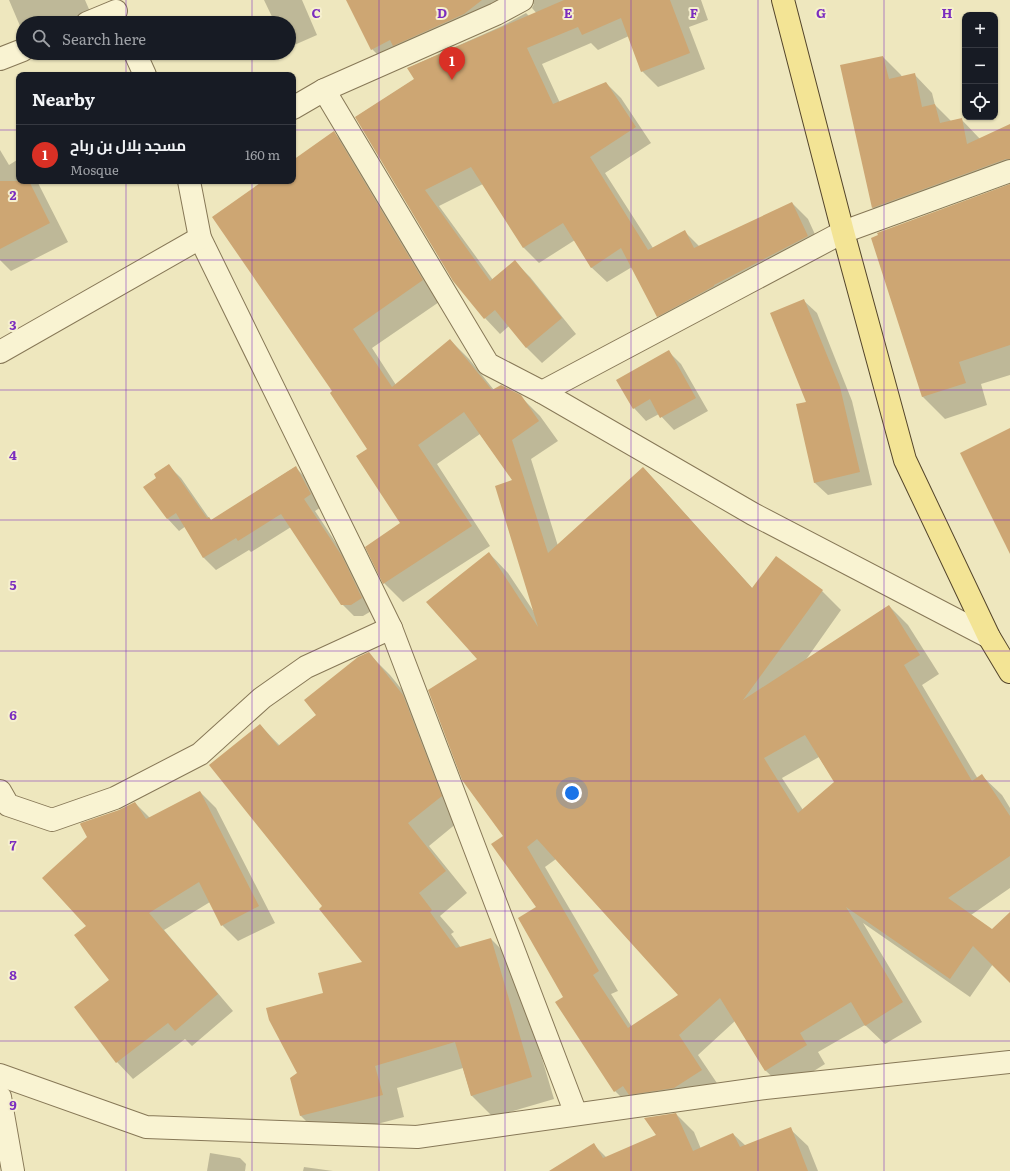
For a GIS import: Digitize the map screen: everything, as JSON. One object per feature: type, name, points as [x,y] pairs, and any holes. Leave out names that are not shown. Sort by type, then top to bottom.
[{"type":"main road","points":[[783,0],[843,232],[906,460],[989,637],[1010,672]]},
{"type":"street","points":[[296,106],[324,90],[496,14],[522,0]]},
{"type":"street","points":[[104,16],[116,11]]},
{"type":"street","points":[[0,60],[16,53]]},
{"type":"street","points":[[138,60],[144,72]]},
{"type":"street","points":[[324,90],[488,364],[542,392],[753,514],[989,637]]},
{"type":"street","points":[[542,392],[843,232],[1010,171]]},
{"type":"street","points":[[190,184],[200,238],[391,628],[576,1114]]},
{"type":"street","points":[[0,352],[200,238]]},
{"type":"street","points":[[0,791],[8,805],[52,820],[115,798],[200,754],[262,698],[306,667],[391,628]]},
{"type":"street","points":[[0,1075],[146,1127],[417,1136],[765,1088],[1010,1062]]},
{"type":"street","points":[[0,1097],[13,1171]]},
{"type":"building","points":[[346,0],[482,0],[464,14],[393,46],[390,40],[371,50]]},
{"type":"building","points":[[564,0],[670,0],[690,53],[641,72],[621,18],[582,35],[578,27],[527,48],[553,104],[606,82],[636,127],[590,157],[648,250],[685,230],[694,248],[792,202],[808,236],[714,285],[657,317],[621,248],[591,268],[563,223],[523,248],[471,167],[425,190],[490,281],[515,260],[562,318],[526,348],[495,310],[484,319],[453,281],[355,117],[414,79],[407,68]]},
{"type":"building","points":[[883,56],[889,79],[915,73],[922,107],[935,104],[940,123],[962,118],[967,144],[1010,124],[1010,159],[1006,159],[872,208],[840,65]]},
{"type":"building","points":[[334,131],[423,280],[353,329],[392,387],[450,339],[492,390],[501,385],[521,395],[539,421],[512,440],[548,553],[643,467],[752,588],[776,556],[823,590],[743,700],[889,605],[920,655],[904,665],[972,781],[982,774],[1010,816],[1010,856],[948,898],[992,929],[1010,912],[1010,983],[973,946],[950,979],[846,907],[903,1002],[865,1026],[851,1002],[800,1033],[807,1045],[765,1071],[720,998],[679,1035],[702,1070],[674,1088],[629,1095],[623,1086],[614,1092],[555,1002],[563,997],[518,918],[536,907],[491,844],[503,836],[462,780],[428,690],[477,659],[426,602],[489,552],[538,627],[495,486],[512,480],[464,412],[418,445],[472,526],[383,584],[365,547],[400,523],[356,456],[367,449],[330,393],[332,391],[212,217],[259,184],[296,184],[296,158]],"holes":[[[805,735],[834,782],[798,813],[764,758]],[[537,839],[678,995],[628,1028],[593,975],[599,971],[527,847]]]},
{"type":"building","points":[[0,181],[16,181],[16,184],[30,184],[50,223],[0,249]]},
{"type":"building","points":[[1010,184],[1010,345],[959,362],[966,383],[922,397],[871,238],[878,235],[877,233]]},
{"type":"building","points":[[804,299],[840,387],[860,472],[814,483],[796,404],[806,402],[770,313]]},
{"type":"building","points":[[669,350],[696,398],[660,418],[650,399],[633,409],[616,380]]},
{"type":"building","points":[[1010,428],[1010,554],[960,453]]},
{"type":"building","points":[[169,464],[207,518],[209,517],[211,520],[296,466],[311,494],[304,499],[342,556],[362,598],[351,605],[341,605],[281,514],[238,541],[236,538],[203,558],[176,513],[167,519],[143,487],[156,478],[154,474]]},
{"type":"building","points":[[369,652],[403,695],[442,796],[408,823],[446,871],[419,893],[432,910],[430,912],[456,948],[491,938],[532,1077],[471,1096],[455,1042],[375,1066],[383,1095],[300,1116],[290,1078],[297,1073],[269,1020],[266,1008],[323,993],[318,973],[362,962],[319,909],[322,906],[209,765],[260,724],[278,746],[316,715],[304,700],[358,657]]},
{"type":"building","points":[[200,791],[259,906],[221,926],[199,882],[149,913],[218,994],[175,1031],[168,1023],[116,1063],[74,1007],[109,980],[74,935],[86,926],[42,878],[87,837],[80,824],[81,823],[119,810],[135,802],[146,819]]},
{"type":"building","points":[[676,1113],[693,1151],[733,1133],[740,1147],[791,1127],[808,1171],[549,1171],[594,1143],[603,1158],[656,1135],[644,1118]]},
{"type":"place","name":"مسجد بلال بن رباح","points":[[452,80]]}]
